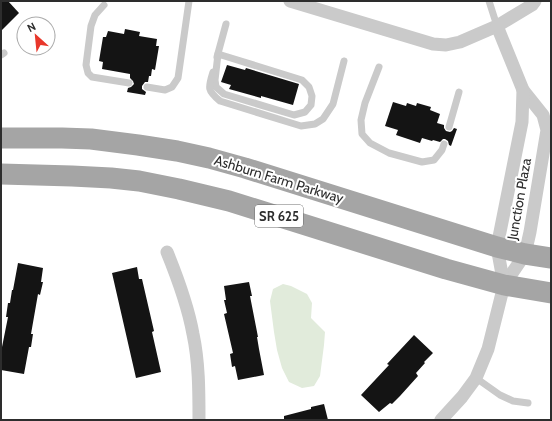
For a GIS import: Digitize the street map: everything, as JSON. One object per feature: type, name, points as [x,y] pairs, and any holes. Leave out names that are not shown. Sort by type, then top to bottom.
[{"type":"main road","name":"Ashburn Farm Parkway","points":[[1,138],[92,139],[177,151],[244,168],[497,246],[525,254],[551,258]]},
{"type":"main road","name":"SR 625","points":[[1,174],[111,178],[139,181],[179,189],[229,200],[440,267],[504,285],[551,293]]},
{"type":"street","points":[[290,1],[433,44],[446,45],[460,42],[497,26],[532,5],[535,1]]},
{"type":"street","name":"Junction Plaza","points":[[497,26],[523,90],[543,115],[547,130],[525,254],[504,285]]},
{"type":"street","name":"Junction Plaza","points":[[504,285],[497,246],[522,122],[523,90]]},
{"type":"street","points":[[167,252],[182,292],[193,336],[199,388],[199,420]]},
{"type":"street","points":[[441,420],[462,397],[476,378],[488,349],[504,285]]},
{"type":"lane","points":[[147,87],[165,90],[172,87],[178,78],[190,1]]},
{"type":"lane","points":[[489,1],[497,26]]},
{"type":"lane","points":[[104,5],[95,15],[91,26],[86,66],[88,73],[92,77],[128,83]]},
{"type":"lane","points":[[226,24],[209,85],[211,94],[220,101],[301,126],[314,124],[323,119],[333,104],[344,61]]},
{"type":"lane","points":[[218,54],[302,80],[309,87],[312,96],[311,105],[305,112],[294,116],[224,94],[216,87],[215,80],[218,54]]},
{"type":"lane","points":[[379,67],[365,103],[361,120],[362,134],[370,143],[389,153],[422,162],[434,160],[442,150],[444,144]]},
{"type":"lane","points":[[449,127],[459,92]]},
{"type":"lane","points":[[476,378],[500,395],[514,401],[528,404]]},
{"type":"green space","points":[[283,284],[291,286],[307,294],[312,303],[311,318],[325,332],[320,376],[314,386],[302,388],[289,382],[282,368],[277,350],[270,301],[273,289]]},
{"type":"building","points":[[1,1],[8,1],[19,13],[1,31]]},
{"type":"building","points":[[125,29],[140,32],[139,36],[157,39],[156,46],[159,46],[155,70],[152,69],[148,82],[145,82],[142,86],[142,89],[146,92],[145,95],[127,92],[128,88],[134,84],[130,78],[130,74],[102,69],[103,62],[99,61],[103,37],[106,37],[108,31],[124,34]]},
{"type":"building","points":[[227,65],[245,70],[246,68],[299,84],[293,105],[229,89],[231,85],[221,82]]},
{"type":"building","points":[[393,102],[406,106],[407,103],[416,106],[417,103],[431,107],[430,110],[440,114],[437,123],[444,125],[446,131],[450,132],[454,128],[457,129],[451,146],[445,139],[440,142],[422,138],[420,143],[396,135],[398,130],[385,126]]},
{"type":"building","points":[[18,263],[43,268],[41,282],[43,282],[40,295],[38,294],[31,334],[33,334],[31,347],[29,347],[24,374],[1,370],[1,352],[8,317],[6,317],[8,303],[10,303]]},
{"type":"building","points":[[137,267],[139,279],[142,279],[154,331],[152,332],[161,372],[136,378],[112,273]]},
{"type":"building","points":[[249,282],[252,296],[250,296],[264,375],[238,380],[235,366],[232,367],[230,354],[233,353],[224,314],[227,313],[224,300],[226,300],[224,286]]},
{"type":"building","points":[[414,335],[433,353],[416,373],[418,376],[400,396],[392,404],[390,403],[379,412],[361,395]]},
{"type":"building","points":[[324,404],[328,420],[284,420],[284,416]]}]
